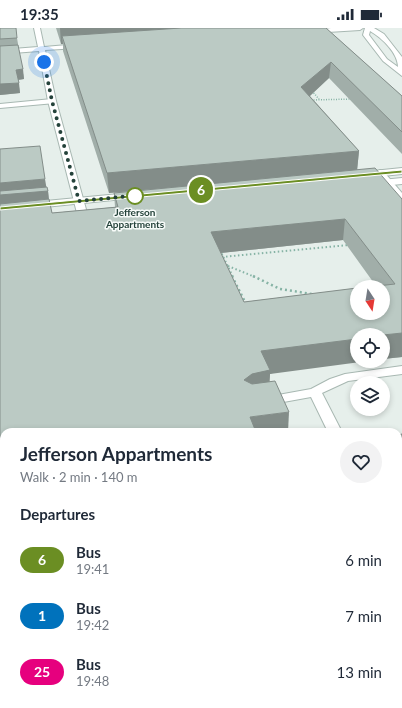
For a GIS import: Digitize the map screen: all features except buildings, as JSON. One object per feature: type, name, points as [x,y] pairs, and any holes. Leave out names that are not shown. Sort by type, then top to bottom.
[{"type":"street","points":[[37,28],[52,101],[82,213]]},
{"type":"street","points":[[305,32],[360,28]]},
{"type":"street","points":[[369,28],[382,34],[401,60],[402,73],[385,60],[366,35],[369,28]]},
{"type":"street","points":[[0,52],[89,45]]},
{"type":"street","points":[[0,106],[52,101]]},
{"type":"street","points":[[356,176],[402,171]]},
{"type":"street","points":[[380,174],[402,198]]},
{"type":"street","points":[[365,185],[402,181]]},
{"type":"street","points":[[24,206],[142,195]]},
{"type":"street","points":[[251,404],[291,398],[315,392],[324,385],[335,380],[402,370]]},
{"type":"street","points":[[315,392],[333,428]]},
{"type":"path","points":[[309,87],[321,101]]},
{"type":"path","points":[[319,99],[308,100],[310,102],[358,99]]},
{"type":"path","points":[[216,243],[246,305]]},
{"type":"path","points":[[217,257],[351,245]]},
{"type":"path","points":[[228,266],[248,273],[280,289],[319,296]]},
{"type":"bus line","name":"6","points":[[0,208],[402,171]]},
{"type":"place","name":"Jefferson Appartments","points":[[135,196]]},
{"type":"route","points":[[44,62],[52,101],[79,201],[142,195],[135,196]]}]
